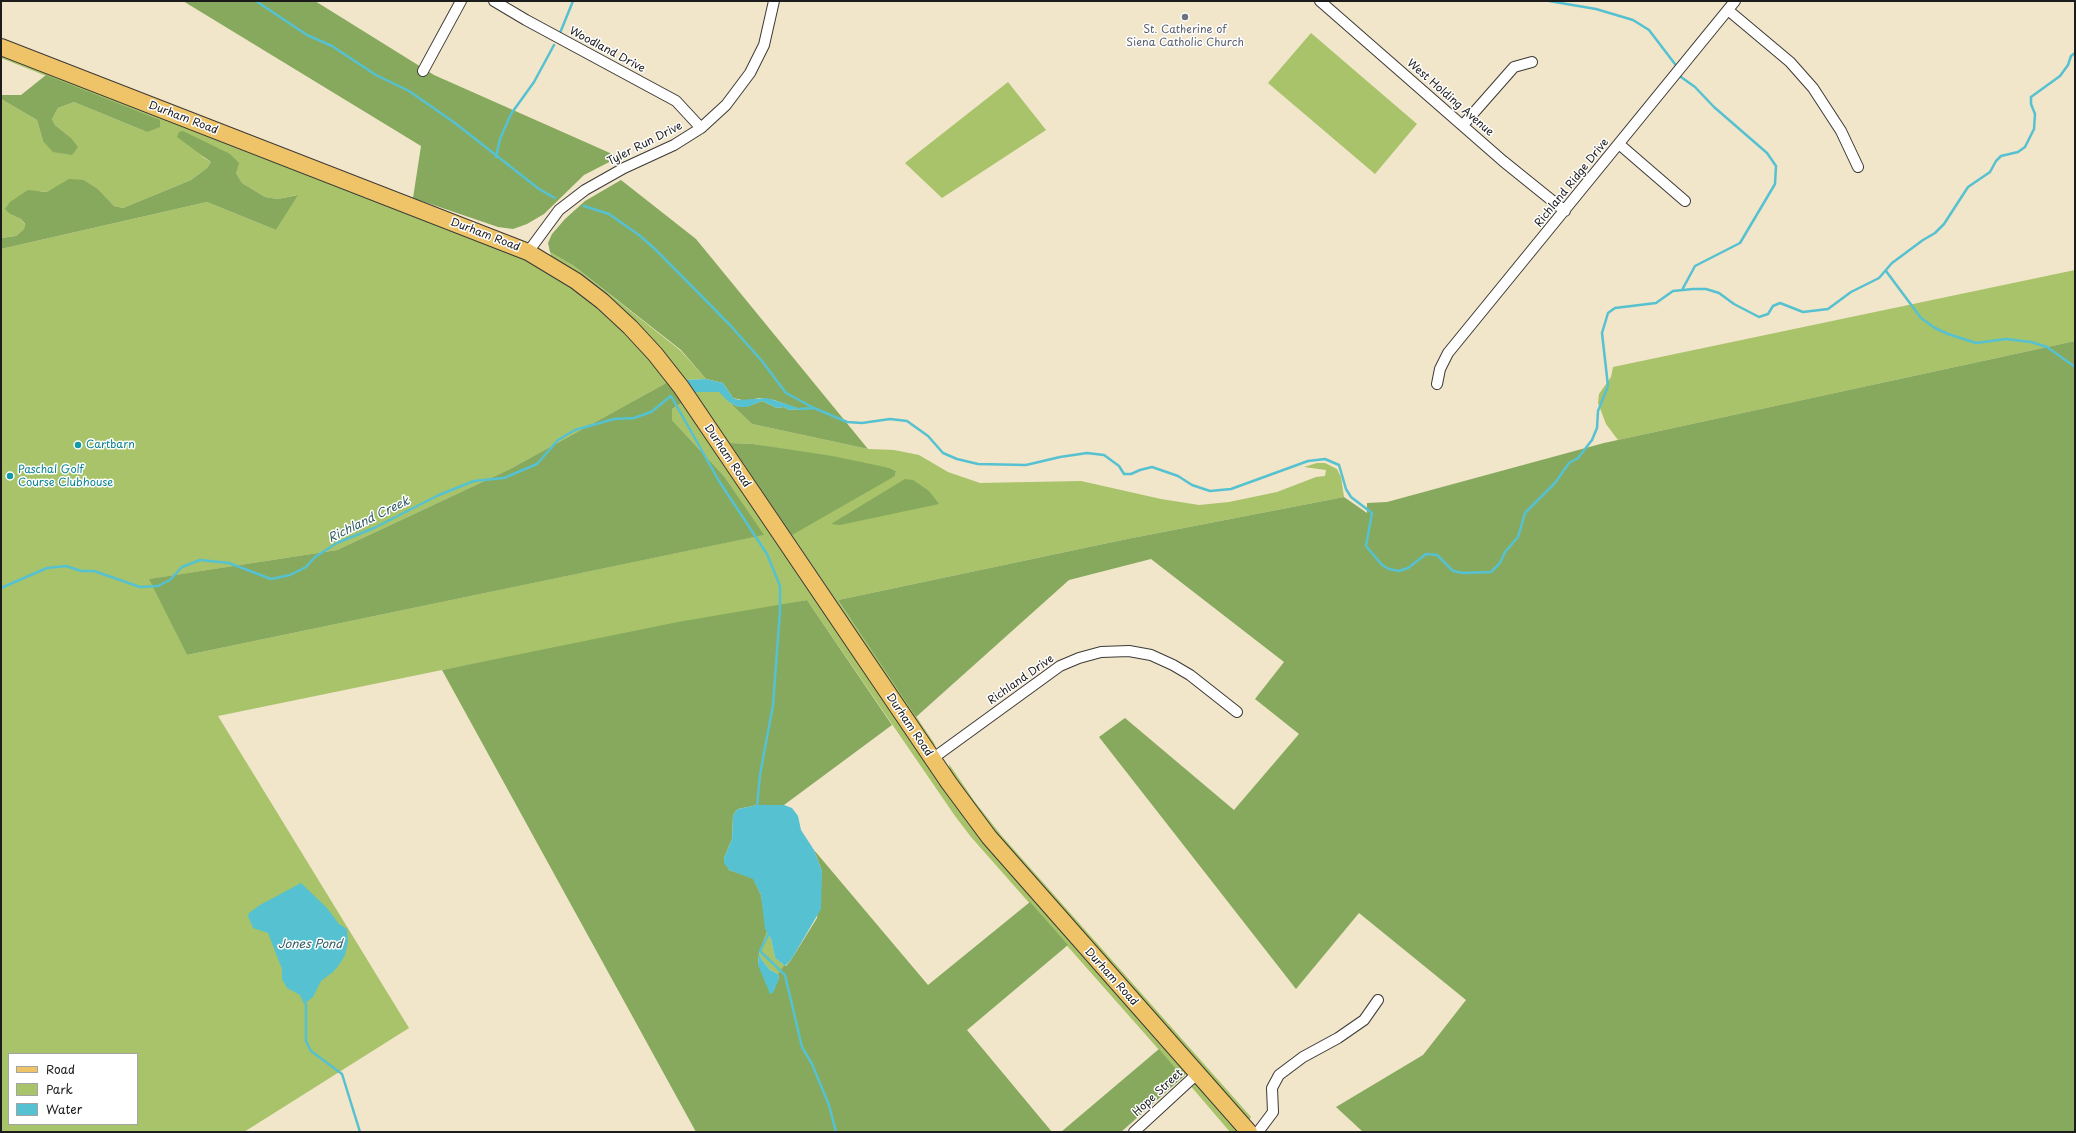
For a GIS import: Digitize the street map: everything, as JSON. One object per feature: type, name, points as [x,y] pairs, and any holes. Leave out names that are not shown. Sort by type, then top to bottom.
[{"type":"main road","name":"Durham Road","points":[[1,47],[528,252],[576,281],[602,301],[630,327],[659,359],[681,387],[932,759],[991,840],[1249,1132]]},
{"type":"street","points":[[423,71],[462,1]]},
{"type":"street","name":"Woodland Drive","points":[[494,1],[526,20],[676,101],[701,128]]},
{"type":"street","name":"Tyler Run Drive","points":[[528,252],[559,210],[585,190],[624,168],[674,145],[701,128],[726,105],[750,72],[764,45],[774,1]]},
{"type":"street","name":"West Holding Avenue","points":[[1320,1],[1503,161],[1565,211]]},
{"type":"street","name":"Richland Ridge Drive","points":[[1437,384],[1440,369],[1448,353],[1735,1]]},
{"type":"street","points":[[1728,10],[1790,62],[1813,88],[1841,131],[1858,167]]},
{"type":"street","points":[[1463,125],[1514,67],[1532,62]]},
{"type":"street","points":[[1619,144],[1684,201]]},
{"type":"street","name":"Richland Drive","points":[[932,759],[1060,666],[1079,658],[1101,652],[1151,655],[1190,675],[1237,712]]},
{"type":"street","points":[[1258,1132],[1273,1112],[1272,1088],[1279,1075],[1303,1057],[1357,1026],[1369,1015],[1378,1000]]},
{"type":"street","name":"Hope Street","points":[[1134,1132],[1198,1073]]},
{"type":"green space","points":[[183,1],[315,1],[434,75],[619,157],[584,175],[544,214],[527,224],[513,229],[498,227],[413,198],[421,146]]},
{"type":"green space","points":[[1311,33],[1417,124],[1375,174],[1268,83]]},
{"type":"green space","points":[[1,53],[514,252],[568,284],[626,331],[668,382],[510,469],[337,550],[150,579],[187,655],[763,535],[724,476],[672,420],[672,409],[683,402],[961,810],[1186,1072],[1186,1074],[1183,1077],[971,837],[955,816],[807,600],[442,670],[218,716],[409,1028],[244,1132],[1,1132],[1,249],[207,202],[276,230],[297,195],[278,199],[265,197],[242,183],[236,173],[199,155],[211,162],[207,168],[191,180],[123,208],[114,206],[98,189],[84,180],[57,187],[47,192],[40,191],[10,214],[21,219],[25,225],[24,229],[16,236],[1,238],[1,99],[37,120],[43,141],[70,137],[55,125],[52,119],[58,108],[74,102],[147,132],[160,121],[1,58]]},
{"type":"green space","points":[[46,75],[160,120],[160,127],[147,132],[74,102],[58,108],[52,119],[55,125],[70,137],[78,147],[72,155],[53,152],[43,141],[37,120],[1,99],[1,95],[21,95]]},
{"type":"green space","points":[[1008,82],[1046,130],[942,198],[905,163]]},
{"type":"green space","points":[[183,131],[230,154],[239,163],[236,173],[242,183],[265,197],[278,199],[298,195],[276,230],[207,202],[1,249],[1,238],[16,236],[24,229],[25,224],[21,219],[10,214],[5,209],[10,202],[28,190],[47,192],[69,179],[84,180],[98,189],[114,206],[123,208],[191,180],[207,168],[211,162],[177,137],[179,132]]},
{"type":"green space","points":[[621,180],[696,239],[868,449],[752,424],[730,403],[739,407],[746,407],[762,401],[777,408],[784,407],[789,410],[800,409],[774,400],[759,398],[746,401],[733,398],[723,383],[706,379],[681,350],[574,266],[550,252],[548,243],[552,234],[565,219],[585,201]]},
{"type":"green space","points":[[550,252],[574,266],[681,351],[706,379],[685,380],[697,392],[719,392],[723,394],[730,403],[752,424],[868,449],[894,450],[919,455],[948,472],[980,483],[1081,481],[1161,499],[1199,505],[1229,502],[1277,492],[1316,477],[1325,476],[1326,470],[1304,467],[1317,463],[1325,463],[1337,469],[1341,477],[1344,497],[1127,539],[838,600],[936,746],[924,738],[723,443],[584,279],[551,256]],"holes":[[[730,443],[753,444],[890,468],[896,471],[895,476],[886,480]]]},
{"type":"green space","points":[[2075,270],[2075,341],[1618,440],[1606,424],[1598,403],[1599,394],[1611,377],[1613,367]]},
{"type":"green space","points":[[2075,341],[2075,1132],[1363,1132],[1336,1107],[1423,1055],[1466,1000],[1359,913],[1296,989],[1099,737],[1125,718],[1234,810],[1299,734],[1255,699],[1284,662],[1151,559],[1069,580],[916,717],[838,600],[1127,539],[1344,497],[1367,513],[1367,503],[1387,502],[1604,443]]},
{"type":"green space","points":[[668,382],[683,402],[672,409],[672,420],[724,476],[764,535],[187,655],[149,579],[337,550],[510,469]]},
{"type":"green space","points":[[730,443],[753,444],[832,456],[890,468],[896,471],[895,476],[792,535]]},
{"type":"green space","points":[[905,479],[913,480],[929,491],[939,504],[840,525],[831,524]]},
{"type":"green space","points":[[807,600],[892,725],[784,805],[757,805],[738,809],[735,812],[733,816],[732,839],[724,858],[729,870],[753,878],[761,895],[767,932],[759,953],[758,965],[779,979],[778,974],[784,965],[786,966],[791,960],[817,918],[822,871],[814,850],[928,985],[1030,902],[1068,945],[967,1030],[1052,1132],[696,1132],[442,670],[678,622]]},
{"type":"green space","points":[[949,764],[975,802],[1001,835],[1251,1117],[1249,1120],[999,840],[950,772]]},
{"type":"green space","points":[[767,932],[771,939],[775,958],[784,965],[778,974],[770,970],[762,960],[759,953]]},
{"type":"green space","points":[[1159,1049],[1183,1077],[1121,1132],[1061,1132]]},
{"type":"green space","points":[[1193,1082],[1196,1083],[1240,1132],[1230,1132],[1189,1084]]},
{"type":"water","points":[[706,379],[723,383],[733,398],[739,400],[767,398],[802,409],[789,410],[784,407],[777,408],[762,401],[747,407],[739,407],[730,403],[719,392],[697,392],[694,394],[684,380]]},
{"type":"water","points":[[757,805],[784,805],[792,808],[798,816],[801,830],[814,850],[822,871],[821,909],[791,960],[785,966],[775,958],[771,939],[765,929],[761,895],[753,879],[729,870],[724,863],[724,858],[732,839],[733,816],[735,812],[738,809]]},
{"type":"water","name":"Jones Pond","points":[[301,883],[327,908],[339,924],[347,929],[348,942],[345,955],[339,965],[333,972],[321,981],[313,997],[304,1004],[300,995],[287,988],[282,979],[282,969],[268,933],[253,928],[248,916],[249,913],[260,905]]},
{"type":"water","points":[[759,953],[762,960],[770,970],[778,974],[779,979],[773,993],[770,994],[758,965]]},
{"type":"waterway","points":[[256,1],[307,35],[332,46],[376,75],[409,91],[455,123],[539,189],[555,198]]},
{"type":"waterway","points":[[560,33],[573,1]]},
{"type":"waterway","points":[[1549,1],[1596,9],[1633,20],[1649,30],[1678,68]]},
{"type":"waterway","points":[[496,157],[500,139],[511,114],[534,82],[554,45]]},
{"type":"waterway","name":"Richland Creek","points":[[584,206],[609,214],[639,235],[655,249],[730,325],[762,361],[786,393],[814,408],[847,422],[862,423],[890,419],[907,421],[928,436],[943,453],[957,459],[978,464],[1026,465],[1060,457],[1087,453],[1104,455],[1119,466],[1124,474],[1131,474],[1152,467],[1178,476],[1192,485],[1210,491],[1231,489],[1308,461],[1325,459],[1339,465],[1346,489],[1351,497],[1372,513],[1366,546],[1382,565],[1389,569],[1399,571],[1408,568],[1426,554],[1437,555],[1453,571],[1463,573],[1491,572],[1500,563],[1505,552],[1518,537],[1525,513],[1555,483],[1569,463],[1578,458],[1592,440],[1597,428],[1598,411],[1608,386],[1602,333],[1608,313],[1615,308],[1656,303],[1673,291],[1693,289],[1706,289],[1719,293],[1734,304],[1759,317],[1768,314],[1773,306],[1780,303],[1803,312],[1828,309],[1851,292],[1879,278],[1892,263],[1935,233],[1944,224],[1968,187],[1990,172],[1996,161],[2001,156],[2018,152],[2025,147],[2034,129],[2035,114],[2031,104],[2031,97],[2060,76],[2068,65],[2071,56],[2075,53]]},
{"type":"waterway","points":[[1679,73],[1681,77],[1695,87],[1714,107],[1767,153],[1776,166],[1775,184],[1740,243],[1695,266],[1682,290]]},
{"type":"waterway","points":[[1886,271],[1921,318],[1935,328],[1976,343],[2006,339],[2031,342],[2047,347],[2075,367]]},
{"type":"waterway","name":"Richland Creek","points":[[1,588],[47,568],[66,566],[81,571],[94,571],[140,587],[158,586],[170,580],[182,567],[200,560],[229,563],[271,579],[290,575],[306,567],[315,557],[337,543],[374,528],[439,495],[474,481],[504,478],[537,464],[558,440],[575,430],[614,419],[634,418],[651,412],[671,396],[719,481],[767,554],[780,586],[780,611],[773,705],[760,775],[757,807]]},
{"type":"waterway","name":"Richland Creek","points":[[799,409],[814,408]]},
{"type":"waterway","points":[[769,933],[760,951],[785,975],[802,1047],[812,1064],[829,1105],[836,1132]]},
{"type":"waterway","points":[[306,1004],[306,1041],[311,1051],[342,1074],[360,1132]]},
{"type":"place","name":"St. Catherine of Siena Catholic Church","points":[[1185,17]]},
{"type":"place","name":"Cartbarn","points":[[78,445]]},
{"type":"place","name":"Paschal Golf Course Clubhouse","points":[[10,476]]}]
